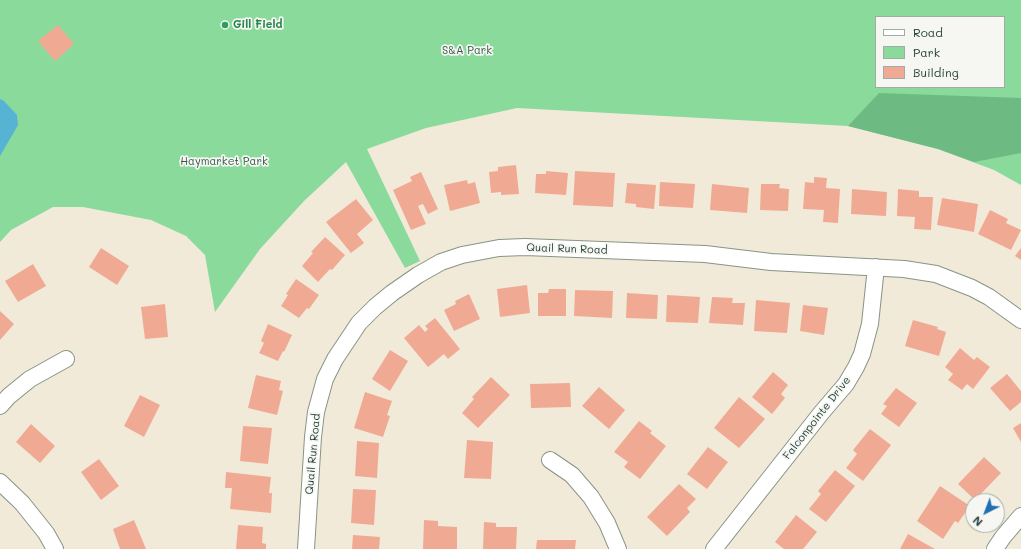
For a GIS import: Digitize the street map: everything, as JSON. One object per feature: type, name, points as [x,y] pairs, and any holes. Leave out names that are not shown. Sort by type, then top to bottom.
[{"type":"street","name":"Quail Run Road","points":[[306,549],[316,412],[325,379],[331,366],[359,323],[375,307],[418,275],[442,262],[462,255],[480,251],[525,247],[705,254],[771,262],[904,269],[936,274],[954,281],[989,297],[1021,320]]},
{"type":"street","name":"Falconpointe Drive","points":[[714,549],[822,412],[846,384],[862,354],[870,324],[876,267]]},
{"type":"street","points":[[0,406],[9,396],[30,379],[66,359]]},
{"type":"street","points":[[550,460],[572,476],[591,498],[607,523],[618,549]]},
{"type":"street","points":[[0,482],[22,504],[46,533],[55,549]]},
{"type":"street","points":[[995,549],[1021,516]]},
{"type":"green space","points":[[0,0],[1021,0],[1021,185],[994,170],[938,149],[848,126],[517,108],[426,128],[367,149],[420,261],[405,268],[346,162],[304,201],[260,249],[215,312],[205,255],[186,236],[151,220],[83,207],[53,207],[11,230],[0,242]]},
{"type":"green space","points":[[879,93],[1021,98],[1021,153],[974,162],[938,149],[848,126]]},
{"type":"water","points":[[0,99],[4,101],[17,115],[18,125],[0,156]]},
{"type":"building","points":[[58,25],[74,44],[55,61],[38,41]]},
{"type":"building","points":[[516,165],[519,194],[501,195],[501,192],[491,193],[489,172],[498,171],[498,167]]},
{"type":"building","points":[[546,171],[568,173],[566,195],[535,193],[536,174],[546,174]]},
{"type":"building","points":[[575,171],[615,173],[613,207],[573,205]]},
{"type":"building","points":[[421,172],[438,209],[428,214],[423,204],[418,206],[426,224],[411,230],[393,190],[412,181],[410,177]]},
{"type":"building","points":[[814,177],[827,178],[826,188],[840,189],[838,223],[823,222],[824,210],[803,209],[805,182],[814,183]]},
{"type":"building","points":[[467,180],[468,184],[475,182],[480,203],[450,211],[444,185]]},
{"type":"building","points":[[660,182],[695,184],[693,208],[659,206]]},
{"type":"building","points":[[627,183],[656,185],[654,209],[636,207],[636,204],[625,203]]},
{"type":"building","points":[[712,184],[749,188],[747,213],[710,210]]},
{"type":"building","points":[[761,184],[780,184],[779,188],[789,189],[788,211],[760,210]]},
{"type":"building","points":[[852,189],[887,192],[886,216],[851,214]]},
{"type":"building","points":[[898,189],[919,191],[919,197],[933,197],[931,230],[914,229],[915,217],[897,216]]},
{"type":"building","points":[[942,198],[978,204],[974,232],[937,225]]},
{"type":"building","points":[[356,199],[373,220],[357,234],[364,243],[351,253],[326,222]]},
{"type":"building","points":[[990,210],[1008,219],[1006,223],[1021,230],[1011,250],[978,234]]},
{"type":"building","points":[[325,237],[345,255],[332,270],[330,269],[318,282],[302,266],[313,253],[311,252]]},
{"type":"building","points":[[101,248],[129,266],[117,285],[89,267]]},
{"type":"building","points":[[1021,248],[1021,260],[1015,256]]},
{"type":"building","points":[[33,264],[46,286],[18,302],[5,281]]},
{"type":"building","points":[[296,279],[319,295],[309,309],[307,308],[299,318],[281,306],[288,295],[286,294]]},
{"type":"building","points":[[527,285],[530,313],[500,317],[497,289]]},
{"type":"building","points":[[549,289],[566,289],[566,316],[538,316],[538,293],[548,293]]},
{"type":"building","points":[[575,290],[613,291],[612,318],[574,316]]},
{"type":"building","points":[[627,293],[658,295],[657,319],[626,318]]},
{"type":"building","points":[[469,294],[480,319],[454,331],[444,310],[456,304],[455,301]]},
{"type":"building","points":[[667,295],[700,297],[698,323],[666,322]]},
{"type":"building","points":[[712,297],[733,298],[732,303],[745,303],[743,325],[709,323]]},
{"type":"building","points":[[756,300],[790,303],[787,333],[754,331]]},
{"type":"building","points":[[165,304],[168,337],[145,339],[141,307]]},
{"type":"building","points":[[803,305],[828,308],[824,335],[800,331]]},
{"type":"building","points":[[0,311],[14,324],[0,340]]},
{"type":"building","points":[[435,318],[460,349],[448,359],[444,354],[428,367],[404,338],[419,325],[425,332],[428,329],[425,326]]},
{"type":"building","points":[[913,320],[938,327],[937,329],[946,332],[939,356],[905,346]]},
{"type":"building","points":[[268,324],[292,335],[278,361],[259,353],[264,343],[261,341]]},
{"type":"building","points":[[960,348],[974,360],[977,357],[990,367],[973,389],[967,384],[962,390],[948,380],[953,374],[945,367]]},
{"type":"building","points":[[390,350],[408,361],[390,391],[372,379]]},
{"type":"building","points":[[773,372],[788,385],[781,394],[785,398],[772,414],[752,397]]},
{"type":"building","points":[[1007,374],[1021,391],[1021,402],[1010,411],[990,388]]},
{"type":"building","points":[[256,375],[281,381],[279,390],[283,391],[277,415],[248,408]]},
{"type":"building","points":[[491,377],[510,395],[478,428],[462,413],[474,399],[472,397]]},
{"type":"building","points":[[570,383],[571,407],[531,408],[530,384]]},
{"type":"building","points":[[599,387],[625,410],[609,429],[582,406]]},
{"type":"building","points":[[896,388],[917,403],[899,427],[881,414],[887,406],[883,404]]},
{"type":"building","points":[[365,392],[392,401],[387,415],[390,416],[383,437],[354,428]]},
{"type":"building","points":[[140,395],[160,405],[144,437],[124,426]]},
{"type":"building","points":[[739,397],[765,419],[739,448],[714,428]]},
{"type":"building","points":[[639,421],[652,431],[650,433],[666,446],[640,479],[624,467],[628,462],[614,452]]},
{"type":"building","points":[[1021,423],[1021,442],[1013,428]]},
{"type":"building","points":[[31,424],[55,446],[40,463],[16,442]]},
{"type":"building","points":[[243,426],[272,428],[268,464],[240,461]]},
{"type":"building","points":[[870,429],[891,445],[863,481],[846,468],[857,454],[853,450]]},
{"type":"building","points":[[467,440],[493,442],[491,479],[464,478]]},
{"type":"building","points":[[357,441],[379,443],[377,478],[355,476]]},
{"type":"building","points":[[708,447],[728,462],[707,489],[687,474]]},
{"type":"building","points":[[984,457],[1001,473],[982,493],[968,493],[958,484]]},
{"type":"building","points":[[99,459],[119,486],[101,500],[81,472]]},
{"type":"building","points":[[835,470],[855,486],[826,522],[809,509],[821,494],[818,491]]},
{"type":"building","points":[[226,472],[271,477],[269,493],[272,493],[271,513],[230,509],[232,488],[225,488]]},
{"type":"building","points":[[679,484],[696,499],[687,508],[690,512],[667,536],[647,517]]},
{"type":"building","points":[[940,486],[965,503],[965,513],[958,523],[955,521],[943,539],[917,521]]},
{"type":"building","points":[[353,489],[376,490],[374,525],[351,523]]},
{"type":"building","points":[[796,515],[817,532],[803,549],[784,549],[775,542]]},
{"type":"building","points":[[134,520],[146,549],[120,549],[113,529]]},
{"type":"building","points":[[424,520],[438,521],[438,526],[457,527],[457,549],[423,549]]},
{"type":"building","points":[[484,522],[496,523],[496,527],[517,527],[516,549],[483,549]]},
{"type":"building","points":[[238,525],[263,527],[262,543],[266,544],[266,549],[236,549]]},
{"type":"building","points":[[908,534],[935,549],[900,549]]},
{"type":"building","points":[[353,535],[380,537],[379,549],[352,549]]},
{"type":"building","points":[[537,540],[576,540],[575,549],[536,549]]},
{"type":"place","name":"Gill Field","points":[[225,25]]},
{"type":"park label","name":"S&A Park","points":[[467,51]]},
{"type":"park label","name":"Haymarket Park","points":[[224,162]]}]
